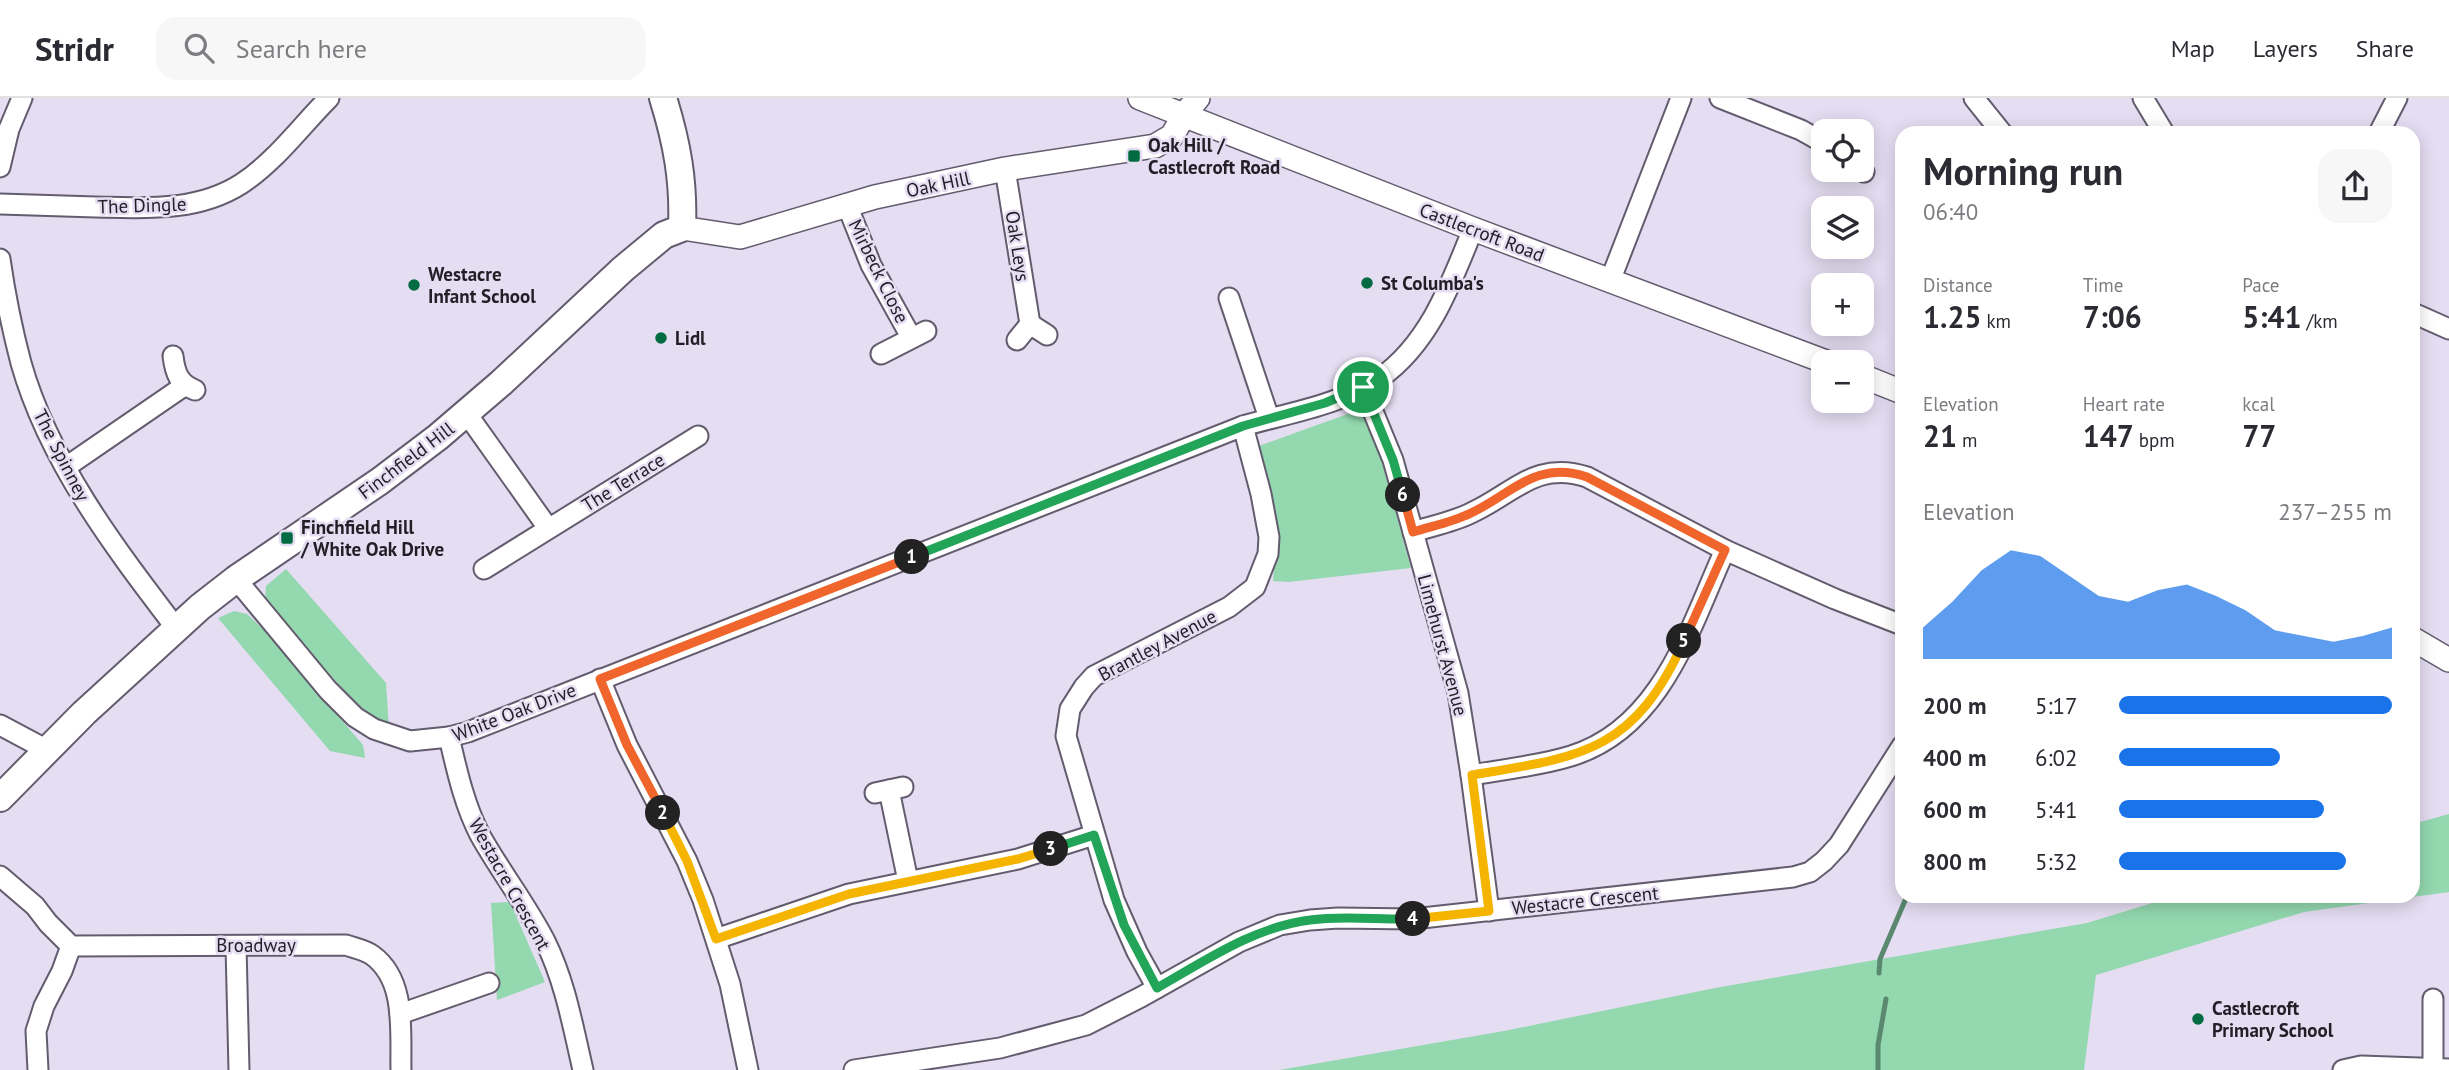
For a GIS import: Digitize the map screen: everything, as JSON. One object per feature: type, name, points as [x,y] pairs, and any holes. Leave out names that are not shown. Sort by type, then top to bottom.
[{"type":"main road","points":[[663,98],[675,138],[684,192],[682,228]]},
{"type":"main road","name":"Finchfield Hill","points":[[0,798],[176,628],[236,579],[369,489],[467,414],[623,269],[664,235],[682,228]]},
{"type":"street","points":[[0,167],[9,129],[22,98]]},
{"type":"street","name":"The Dingle","points":[[0,204],[154,208],[190,205],[212,198],[239,185],[257,172],[329,98]]},
{"type":"street","name":"Castlecroft Road","points":[[1140,98],[1191,107],[1473,229],[1811,356]]},
{"type":"street","points":[[1610,281],[1681,98]]},
{"type":"street","points":[[1720,98],[1811,136]]},
{"type":"street","points":[[1974,98],[1996,126]]},
{"type":"street","points":[[2143,98],[2160,126]]},
{"type":"street","points":[[2382,126],[2392,100]]},
{"type":"street","name":"Oak Hill","points":[[682,228],[740,237],[875,197],[1006,169],[1155,146],[1172,136],[1191,107]]},
{"type":"street","name":"Oak Leys","points":[[1006,169],[1038,329],[1017,340]]},
{"type":"street","name":"Mirbeck Close","points":[[847,205],[872,265],[918,334],[881,354]]},
{"type":"street","name":"White Oak Drive","points":[[236,579],[328,690],[355,717],[374,729],[402,739],[428,740],[468,733],[1243,426],[1325,403],[1379,379],[1421,338],[1450,288],[1473,229]]},
{"type":"street","name":"The Spinney","points":[[0,259],[9,314],[22,365],[47,429],[66,467],[103,527],[176,628]]},
{"type":"street","points":[[1229,298],[1269,418]]},
{"type":"street","points":[[2420,316],[2449,329]]},
{"type":"street","points":[[66,467],[190,388],[173,356]]},
{"type":"street","points":[[1874,380],[1895,388]]},
{"type":"street","name":"Limehurst Avenue","points":[[1363,387],[1393,460],[1458,693],[1472,775],[1489,911]]},
{"type":"street","points":[[467,414],[548,528]]},
{"type":"street","name":"Brantley Avenue","points":[[1157,988],[1124,925],[1094,835],[1066,736],[1070,709],[1094,677],[1229,607],[1255,587],[1268,554],[1269,537],[1243,426]]},
{"type":"street","name":"The Terrace","points":[[484,569],[698,436]]},
{"type":"street","points":[[1413,532],[1467,515],[1532,477],[1545,473],[1573,472],[1725,550],[1895,622]]},
{"type":"street","points":[[1472,775],[1542,764],[1573,756],[1613,736],[1635,718],[1666,679],[1725,550]]},
{"type":"street","points":[[2420,643],[2449,660]]},
{"type":"street","points":[[600,679],[636,766],[687,861],[730,984],[748,1070]]},
{"type":"street","points":[[0,725],[47,750]]},
{"type":"street","name":"Westacre Crescent","points":[[449,737],[463,792],[475,825],[545,941],[571,1016],[583,1070]]},
{"type":"street","name":"Westacre Crescent","points":[[854,1070],[1000,1048],[1086,1025],[1240,942],[1280,925],[1310,920],[1413,919],[1793,877],[1810,872],[1825,861],[1839,845],[1895,757]]},
{"type":"street","points":[[889,790],[908,881]]},
{"type":"street","points":[[716,939],[849,894],[1018,859],[1094,835]]},
{"type":"street","points":[[0,876],[36,906],[48,923],[71,946],[44,1006],[36,1031],[38,1070]]},
{"type":"street","name":"Broadway","points":[[71,946],[346,945],[371,955],[395,985],[400,1014],[401,1070]]},
{"type":"street","points":[[236,946],[239,1070]]},
{"type":"street","points":[[400,1014],[489,983]]},
{"type":"street","points":[[2433,999],[2433,1070]]},
{"type":"street","points":[[2343,1070],[2361,1066],[2449,1069]]},
{"type":"green space","points":[[1367,407],[1411,568],[1288,582],[1273,581],[1276,544],[1253,448]]},
{"type":"green space","points":[[286,569],[386,683],[389,728],[360,709],[265,600],[266,586]]},
{"type":"green space","points":[[234,611],[247,614],[265,631],[363,745],[365,758],[330,751],[218,618]]},
{"type":"green space","points":[[2449,814],[2449,892],[2420,896],[2420,822]]},
{"type":"green space","points":[[510,902],[545,982],[497,1000],[491,903]]},
{"type":"green space","points":[[2152,903],[2369,903],[2304,912],[2096,975],[2084,1070],[1279,1070],[1504,1031],[1715,988],[2087,923]]},
{"type":"waterway","points":[[1879,973],[1880,959],[1904,903]]},
{"type":"waterway","points":[[1878,1070],[1878,1045],[1886,999]]},
{"type":"place","name":"Oak Hill / Castlecroft Road","points":[[1134,156]]},
{"type":"place","name":"St Columba's","points":[[1367,283]]},
{"type":"place","name":"Westacre Infant School","points":[[414,285]]},
{"type":"place","name":"Lidl","points":[[661,338]]},
{"type":"place","name":"Finchfield Hill / White Oak Drive","points":[[287,538]]},
{"type":"place","name":"Castlecroft Primary School","points":[[2198,1019]]},
{"type":"route","points":[[1363,387],[1393,460],[1413,532],[1467,515],[1532,477],[1545,473],[1573,472],[1725,550],[1661,687],[1635,718],[1613,736],[1573,756],[1542,764],[1472,775],[1489,911],[1413,919],[1338,918],[1280,925],[1240,942],[1157,988],[1124,925],[1094,835],[1018,859],[849,894],[716,939],[687,861],[636,766],[600,679],[1243,426],[1325,403],[1363,387]]}]
